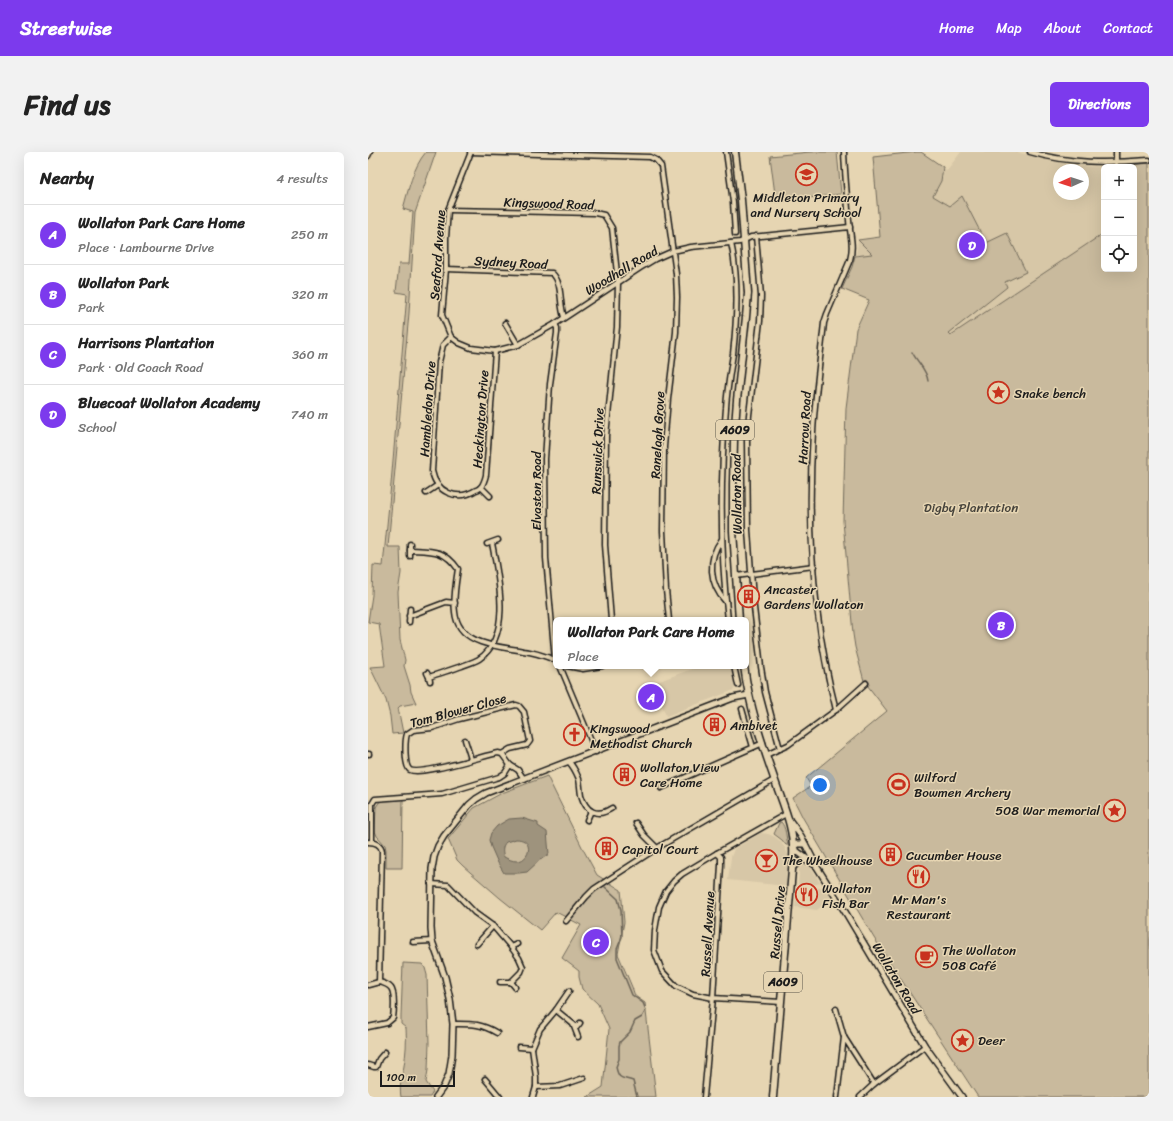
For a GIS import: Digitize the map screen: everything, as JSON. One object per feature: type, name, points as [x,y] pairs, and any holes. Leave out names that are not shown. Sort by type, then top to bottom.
[{"type":"main road","name":"Wollaton Road","points":[[736,152],[744,240],[747,304],[734,440],[733,531],[739,617]]},
{"type":"main road","name":"Wollaton Road","points":[[745,669],[749,695],[766,755],[792,832],[794,848],[792,868]]},
{"type":"main road","name":"Russell Drive","points":[[773,1097],[792,868]]},
{"type":"street","points":[[368,156],[370,152]]},
{"type":"street","name":"Seaford Avenue","points":[[451,337],[442,315],[446,269],[448,210],[470,152]]},
{"type":"street","name":"Ranelagh Grove","points":[[470,152],[650,156],[661,166],[678,297],[676,332],[664,447],[663,531],[669,617]]},
{"type":"street","points":[[726,152],[733,202],[735,234]]},
{"type":"street","name":"Harrow Road","points":[[836,710],[823,650],[814,566],[811,491],[812,433],[816,383],[824,323],[852,253],[844,152]]},
{"type":"street","points":[[1030,152],[1054,158],[1082,162],[1116,163],[1149,160]]},
{"type":"street","points":[[1116,152],[1116,163]]},
{"type":"street","name":"Kingswood Road","points":[[448,210],[595,213],[604,215],[612,228],[618,282]]},
{"type":"street","name":"Woodhall Road","points":[[451,337],[471,348],[495,351],[518,345],[555,324],[640,268],[673,251],[691,247],[740,242],[748,237],[850,227]]},
{"type":"street","name":"Wollaton Road","points":[[756,236],[761,296],[760,321],[746,447],[748,530],[752,599],[761,666],[780,749]]},
{"type":"street","name":"Wollaton Road","points":[[728,617],[722,539],[722,483],[724,428],[736,304],[735,266],[731,242]]},
{"type":"street","name":"Sydney Road","points":[[446,269],[552,273],[557,277],[559,282],[564,317]]},
{"type":"street","name":"Runswick Drive","points":[[611,617],[605,545],[606,436],[617,327],[618,282]]},
{"type":"street","points":[[505,322],[518,345]]},
{"type":"street","name":"Elvaston Road","points":[[553,637],[546,558],[545,459],[550,384],[557,333],[555,324]]},
{"type":"street","name":"Hambledon Drive","points":[[438,485],[432,471],[439,362],[443,345],[451,337]]},
{"type":"street","name":"Heckington Drive","points":[[438,485],[445,491],[459,496],[471,493],[481,487],[487,472],[495,351]]},
{"type":"street","points":[[426,493],[438,485]]},
{"type":"street","name":"Heckington Drive","points":[[481,487],[490,496]]},
{"type":"street","points":[[722,539],[714,553],[712,570],[715,586],[726,602]]},
{"type":"street","points":[[487,544],[498,540]]},
{"type":"street","points":[[429,677],[478,660],[492,645],[498,630],[500,585],[492,543]]},
{"type":"street","points":[[410,544],[410,556]]},
{"type":"street","points":[[410,550],[438,552],[449,558],[458,569],[454,612],[457,623],[463,632],[480,642],[535,653],[553,659]]},
{"type":"street","points":[[736,576],[814,566]]},
{"type":"street","points":[[410,616],[446,602],[454,603]]},
{"type":"street","points":[[409,622],[410,609]]},
{"type":"street","points":[[561,669],[596,752]]},
{"type":"street","points":[[735,669],[738,685]]},
{"type":"street","points":[[766,755],[788,745],[836,710],[866,683]]},
{"type":"street","points":[[436,1097],[444,1086],[449,1074],[452,1055],[450,999],[445,977],[432,941],[432,869],[438,846],[444,836],[469,805],[486,793],[596,752],[733,698],[749,695]]},
{"type":"street","name":"Tom Blower Close","points":[[516,705],[519,706],[524,712],[530,741],[527,745],[510,749],[502,754],[498,753],[432,770],[415,771],[410,770],[407,767],[405,742],[407,734],[413,730],[438,726],[459,718],[516,705]]},
{"type":"street","points":[[742,709],[753,747]]},
{"type":"street","points":[[465,740],[471,760]]},
{"type":"street","points":[[661,788],[763,743]]},
{"type":"street","points":[[502,754],[510,764],[518,770],[524,779]]},
{"type":"street","points":[[570,762],[576,770],[582,796],[586,805],[591,811],[601,813],[612,808]]},
{"type":"street","points":[[379,982],[382,852],[378,844],[370,842],[372,802],[448,792],[499,777],[505,773],[510,764]]},
{"type":"street","points":[[566,921],[594,889],[657,848],[774,780]]},
{"type":"street","points":[[587,820],[591,811]]},
{"type":"street","points":[[781,1002],[713,998],[693,994],[676,986],[662,971],[654,950],[655,930],[659,907],[666,891],[674,881],[682,874],[717,853],[787,816]]},
{"type":"street","name":"Wollaton Road","points":[[787,816],[795,826],[817,867],[925,1046],[959,1096]]},
{"type":"street","points":[[636,823],[644,835],[657,848]]},
{"type":"street","points":[[640,828],[643,823]]},
{"type":"street","points":[[794,848],[797,844],[805,844]]},
{"type":"street","name":"Wollaton Road","points":[[794,848],[817,867]]},
{"type":"street","name":"Russell Avenue","points":[[704,1097],[713,998],[721,865],[721,857],[717,853]]},
{"type":"street","points":[[792,868],[800,861],[810,861]]},
{"type":"street","points":[[431,884],[448,885],[475,913],[493,926],[520,958],[523,967],[521,972],[511,982],[500,982]]},
{"type":"street","points":[[477,944],[493,926]]},
{"type":"street","points":[[413,942],[432,941]]},
{"type":"street","points":[[511,947],[517,944]]},
{"type":"street","points":[[523,967],[529,967]]},
{"type":"street","points":[[368,985],[379,982],[392,989],[393,995],[393,1018],[388,1023],[368,1027]]},
{"type":"street","points":[[511,982],[515,987]]},
{"type":"street","points":[[533,1097],[536,1087],[536,1077],[532,1048],[540,1029],[556,1010],[567,993],[561,992]]},
{"type":"street","points":[[556,1010],[578,1027],[580,1024]]},
{"type":"street","points":[[836,1010],[844,1037],[874,1084]]},
{"type":"street","points":[[452,1024],[479,1024],[497,1033]]},
{"type":"street","points":[[573,1024],[578,1037]]},
{"type":"street","points":[[837,1097],[844,1037]]},
{"type":"street","points":[[860,1097],[874,1084],[925,1046]]},
{"type":"street","points":[[519,1047],[532,1048]]},
{"type":"street","points":[[368,1065],[374,1068],[376,1067],[379,1059],[385,1052]]},
{"type":"street","points":[[536,1087],[560,1086],[584,1078]]},
{"type":"street","points":[[485,1079],[491,1081],[500,1097]]},
{"type":"shaded area","points":[[921,152],[947,170],[961,152],[1017,152],[1069,164],[1053,164],[1053,200],[1089,200],[1089,166],[1101,167],[1101,235],[951,335],[872,255],[855,256],[858,240],[880,237],[873,157]]},
{"type":"shaded area","points":[[692,669],[732,669],[735,686],[734,690],[666,716],[654,683]]},
{"type":"shaded area","points":[[522,818],[538,823],[538,826],[547,832],[549,854],[527,872],[504,873],[491,847],[489,840],[491,833],[497,826],[509,819]],"holes":[[[516,839],[526,842],[528,846],[525,858],[517,861],[504,857],[503,849],[506,842]]]},
{"type":"shaded area","points":[[761,833],[775,837],[785,848],[788,855],[786,886],[728,880],[731,857],[734,849]]},
{"type":"shaded area","points":[[803,865],[810,866],[820,883],[798,889],[799,869]]},
{"type":"shaded area","points":[[823,887],[831,899],[817,910],[795,907],[796,894]]},
{"type":"green space","points":[[426,152],[436,152],[415,213],[409,313],[388,547],[400,547],[401,573],[398,592],[400,640],[405,660],[404,666],[411,692],[416,703],[400,706],[398,708],[403,733],[392,734],[386,700],[370,667],[385,666],[379,624],[368,622],[372,595],[373,565],[383,566],[391,484],[407,294],[396,292],[399,264],[409,264],[413,212],[403,209],[414,172],[421,158]]},
{"type":"green space","name":"Middleton Primary and Nursery School","points":[[810,152],[837,152],[841,194],[776,202],[770,156]]},
{"type":"green space","name":"Digby Plantation","points":[[921,152],[943,167],[941,181],[933,196],[950,206],[962,196],[986,243],[1007,233],[1026,272],[1005,282],[1007,287],[949,333],[951,335],[1101,235],[1101,272],[1137,272],[1137,164],[1149,163],[1149,1097],[978,1097],[874,938],[803,818],[793,798],[811,786],[806,778],[887,711],[864,681],[855,647],[843,521],[846,408],[856,329],[869,300],[842,289],[852,267],[855,256],[872,254],[858,240],[880,237],[873,157]]},
{"type":"green space","points":[[547,776],[597,875],[621,890],[624,922],[618,954],[635,996],[645,1003],[656,1097],[587,1097],[603,1087],[609,1029],[598,1004],[582,989],[579,971],[562,958],[581,925],[556,912],[540,930],[463,866],[457,860],[448,839],[474,808],[502,793]]},
{"type":"green space","points":[[403,799],[402,868],[386,868],[385,845],[377,836],[375,831],[376,807],[380,801]]},
{"type":"green space","points":[[781,822],[785,830],[788,845],[786,845],[774,834],[779,823]]},
{"type":"green space","points":[[403,963],[422,964],[427,975],[429,1043],[426,1082],[433,1092],[430,1097],[401,1097],[400,1093],[405,1061],[406,1042],[406,1028],[401,1024]]},
{"type":"waterway","points":[[912,352],[924,370],[928,381]]},
{"type":"waterway","points":[[605,887],[618,899],[621,910],[622,937],[617,949],[617,958],[632,995],[643,1003],[646,1010],[642,1017],[635,1021],[630,1032],[620,1042],[619,1059],[616,1067],[620,1077],[633,1081],[637,1097]]},
{"type":"place","name":"Middleton Primary and Nursery School","points":[[806,175]]},
{"type":"place","name":"Bluecoat Wollaton Academy","points":[[972,245]]},
{"type":"place","name":"Snake bench","points":[[998,393]]},
{"type":"place","name":"Ancaster Gardens Wollaton","points":[[748,596]]},
{"type":"place","name":"Wollaton Park","points":[[1001,625]]},
{"type":"place","name":"Wollaton Park Care Home","points":[[651,697]]},
{"type":"place","name":"Ambivet","points":[[715,725]]},
{"type":"place","name":"Kingswood Methodist Church","points":[[575,735]]},
{"type":"place","name":"Wollaton View Care Home","points":[[625,774]]},
{"type":"place","name":"Wilford Bowmen Archery","points":[[899,784]]},
{"type":"place","name":"508 War memorial","points":[[1115,810]]},
{"type":"place","name":"Capitol Court","points":[[606,849]]},
{"type":"place","name":"Cucumber House","points":[[890,855]]},
{"type":"place","name":"The Wheelhouse","points":[[766,860]]},
{"type":"place","name":"Mr Man's Restaurant","points":[[919,877]]},
{"type":"place","name":"Wollaton Fish Bar","points":[[806,895]]},
{"type":"place","name":"Harrisons Plantation","points":[[596,942]]},
{"type":"place","name":"The Wollaton 508 Café","points":[[927,957]]},
{"type":"place","name":"Deer","points":[[963,1040]]}]
